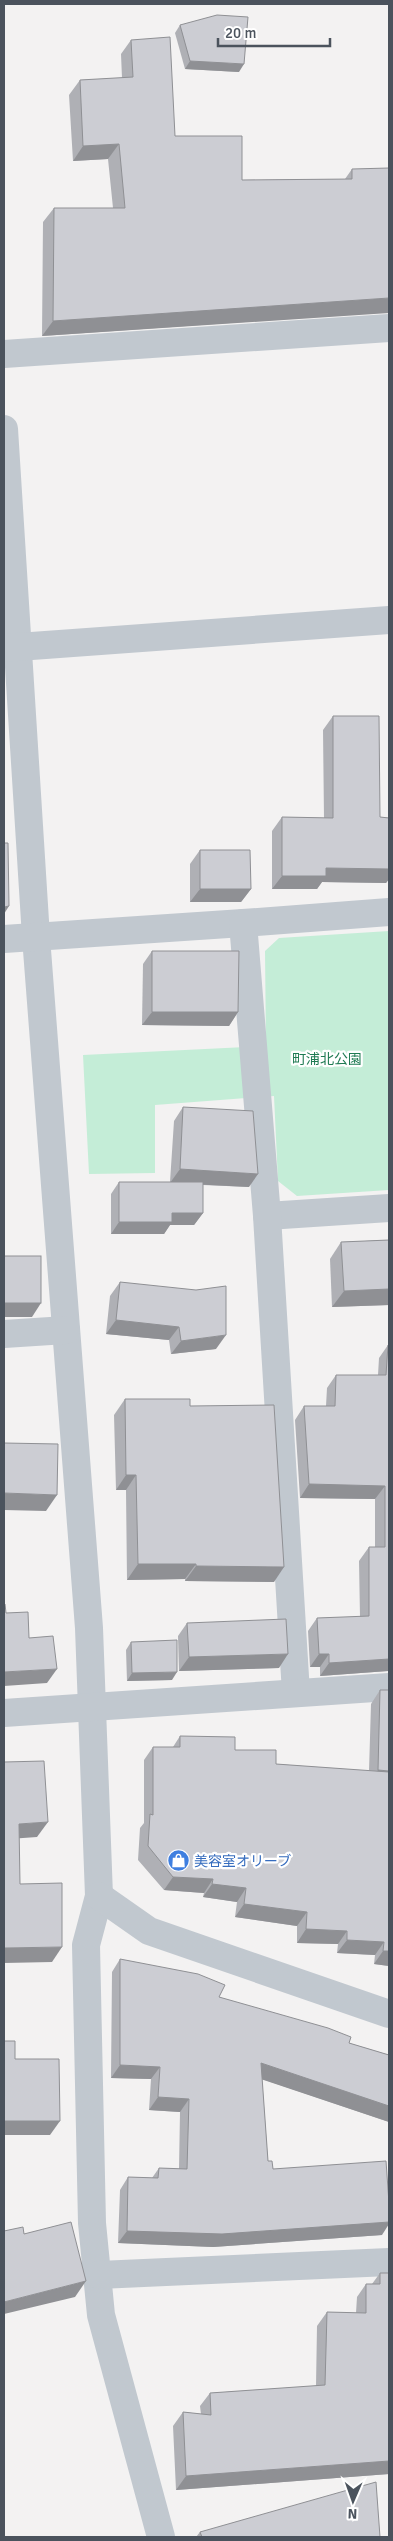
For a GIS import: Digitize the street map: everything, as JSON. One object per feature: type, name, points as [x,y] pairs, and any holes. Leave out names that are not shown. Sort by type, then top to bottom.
[{"type":"street","points":[[4,354],[389,328]]},
{"type":"street","points":[[4,429],[11,647],[36,936],[89,1628],[100,1896],[86,1945],[92,2222],[102,2315],[161,2537]]},
{"type":"street","points":[[11,647],[389,620]]},
{"type":"street","points":[[4,939],[389,912]]},
{"type":"street","points":[[243,923],[267,1216],[296,1693]]},
{"type":"street","points":[[267,1216],[389,1208]]},
{"type":"street","points":[[4,1334],[66,1330]]},
{"type":"street","points":[[4,1712],[389,1687]]},
{"type":"street","points":[[100,1896],[149,1930],[389,2014]]},
{"type":"street","points":[[99,2275],[389,2262]]},
{"type":"green space","name":"町浦北公園","points":[[389,931],[389,1190],[297,1196],[278,1181],[274,1096],[155,1105],[155,1173],[89,1174],[83,1055],[266,1046],[265,951],[279,938]]},
{"type":"building","points":[[217,15],[248,17],[244,64],[190,61],[180,25]]},
{"type":"building","points":[[170,37],[175,136],[242,136],[242,180],[352,179],[352,169],[389,168],[389,298],[53,321],[54,208],[125,208],[119,144],[83,146],[80,80],[133,77],[131,40]]},
{"type":"building","points":[[333,716],[379,716],[380,817],[389,818],[389,869],[326,868],[326,876],[282,876],[282,817],[333,818]]},
{"type":"building","points":[[4,843],[8,843],[9,906],[4,907]]},
{"type":"building","points":[[200,850],[250,850],[251,889],[200,889]]},
{"type":"building","points":[[152,951],[239,951],[238,1012],[152,1012]]},
{"type":"building","points":[[183,1107],[253,1111],[258,1174],[180,1169]]},
{"type":"building","points":[[119,1182],[203,1182],[203,1213],[172,1213],[172,1222],[119,1222]]},
{"type":"building","points":[[389,1240],[389,1289],[344,1291],[341,1242]]},
{"type":"building","points":[[4,1256],[41,1256],[41,1303],[4,1303]]},
{"type":"building","points":[[120,1282],[196,1290],[226,1286],[226,1335],[181,1341],[179,1327],[116,1320]]},
{"type":"building","points":[[388,1345],[389,1659],[329,1663],[329,1654],[319,1654],[317,1618],[369,1616],[369,1547],[385,1547],[385,1486],[309,1484],[304,1406],[335,1406],[336,1375],[386,1375]]},
{"type":"building","points":[[125,1399],[190,1399],[190,1406],[274,1405],[284,1567],[138,1564],[136,1475],[126,1475]]},
{"type":"building","points":[[4,1443],[58,1444],[57,1495],[4,1493]]},
{"type":"building","points":[[4,1604],[6,1613],[28,1612],[29,1638],[53,1636],[57,1669],[4,1672]]},
{"type":"building","points":[[286,1619],[288,1654],[189,1657],[187,1623]]},
{"type":"building","points":[[177,1640],[177,1672],[132,1673],[131,1642]]},
{"type":"building","points":[[380,1690],[389,1690],[389,1771],[378,1770]]},
{"type":"building","points":[[180,1736],[235,1737],[235,1750],[276,1750],[276,1764],[389,1772],[389,1951],[383,1951],[384,1942],[347,1940],[347,1931],[306,1929],[307,1912],[244,1904],[246,1888],[212,1884],[213,1879],[173,1877],[148,1846],[150,1814],[153,1815],[153,1747],[180,1747]]},
{"type":"building","points":[[44,1761],[48,1822],[19,1824],[20,1884],[62,1883],[62,1947],[4,1948],[4,1762]]},
{"type":"building","points":[[120,1959],[198,1974],[225,1985],[219,1997],[328,2028],[351,2037],[349,2043],[389,2055],[389,2106],[261,2063],[268,2161],[272,2161],[273,2169],[386,2161],[389,2222],[222,2234],[127,2231],[128,2177],[158,2178],[159,2168],[187,2169],[189,2099],[158,2097],[160,2067],[120,2065]]},
{"type":"building","points":[[4,2041],[15,2041],[15,2059],[59,2059],[60,2121],[4,2121]]},
{"type":"building","points":[[71,2222],[86,2281],[4,2302],[4,2231],[23,2227],[24,2234]]},
{"type":"building","points":[[380,2273],[389,2273],[389,2461],[186,2476],[183,2412],[211,2415],[210,2393],[325,2385],[327,2312],[366,2313],[366,2284],[380,2284]]},
{"type":"building","points":[[376,2482],[380,2537],[202,2537],[200,2532]]},
{"type":"place","name":"美容室オリーブ","points":[[178,1861]]}]
